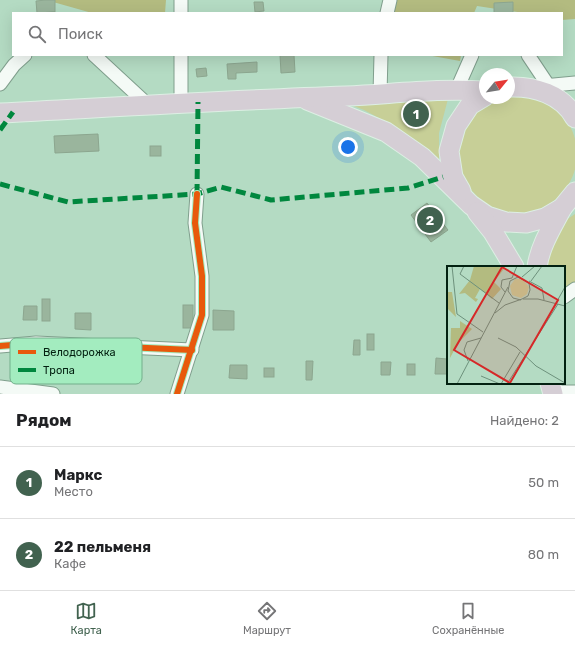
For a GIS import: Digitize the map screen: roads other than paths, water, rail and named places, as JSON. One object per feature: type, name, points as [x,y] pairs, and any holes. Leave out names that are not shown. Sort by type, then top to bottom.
[{"type":"highway","points":[[518,87],[545,92],[561,102],[575,118]]},
{"type":"highway","points":[[0,113],[457,89],[479,91]]},
{"type":"highway","points":[[299,97],[386,132],[422,157],[468,202],[493,232],[513,266]]},
{"type":"highway","points":[[479,100],[470,105],[456,126],[449,151],[453,177],[468,202],[487,216],[506,222],[526,223],[545,218],[569,202]]},
{"type":"highway","points":[[537,266],[538,259],[546,238],[569,202]]},
{"type":"street","points":[[181,0],[181,12]]},
{"type":"street","points":[[387,12],[390,0]]},
{"type":"street","points":[[0,84],[14,64],[24,56]]},
{"type":"street","points":[[95,56],[148,105]]},
{"type":"street","points":[[181,56],[181,103]]},
{"type":"street","points":[[380,56],[380,94]]},
{"type":"street","points":[[457,89],[472,56]]},
{"type":"street","points":[[529,56],[548,85]]},
{"type":"street","points":[[518,87],[575,82]]},
{"type":"street","points":[[177,394],[202,315],[202,276],[195,223],[197,194]]},
{"type":"street","points":[[565,296],[575,289]]},
{"type":"street","points":[[0,346],[10,345]]},
{"type":"street","points":[[142,348],[192,350]]},
{"type":"street","points":[[0,387],[53,394]]},
{"type":"street","points":[[552,390],[575,392]]},
{"type":"place","name":"Маркс","points":[[416,114]]},
{"type":"place","name":"22 пельменя","points":[[430,220]]}]
